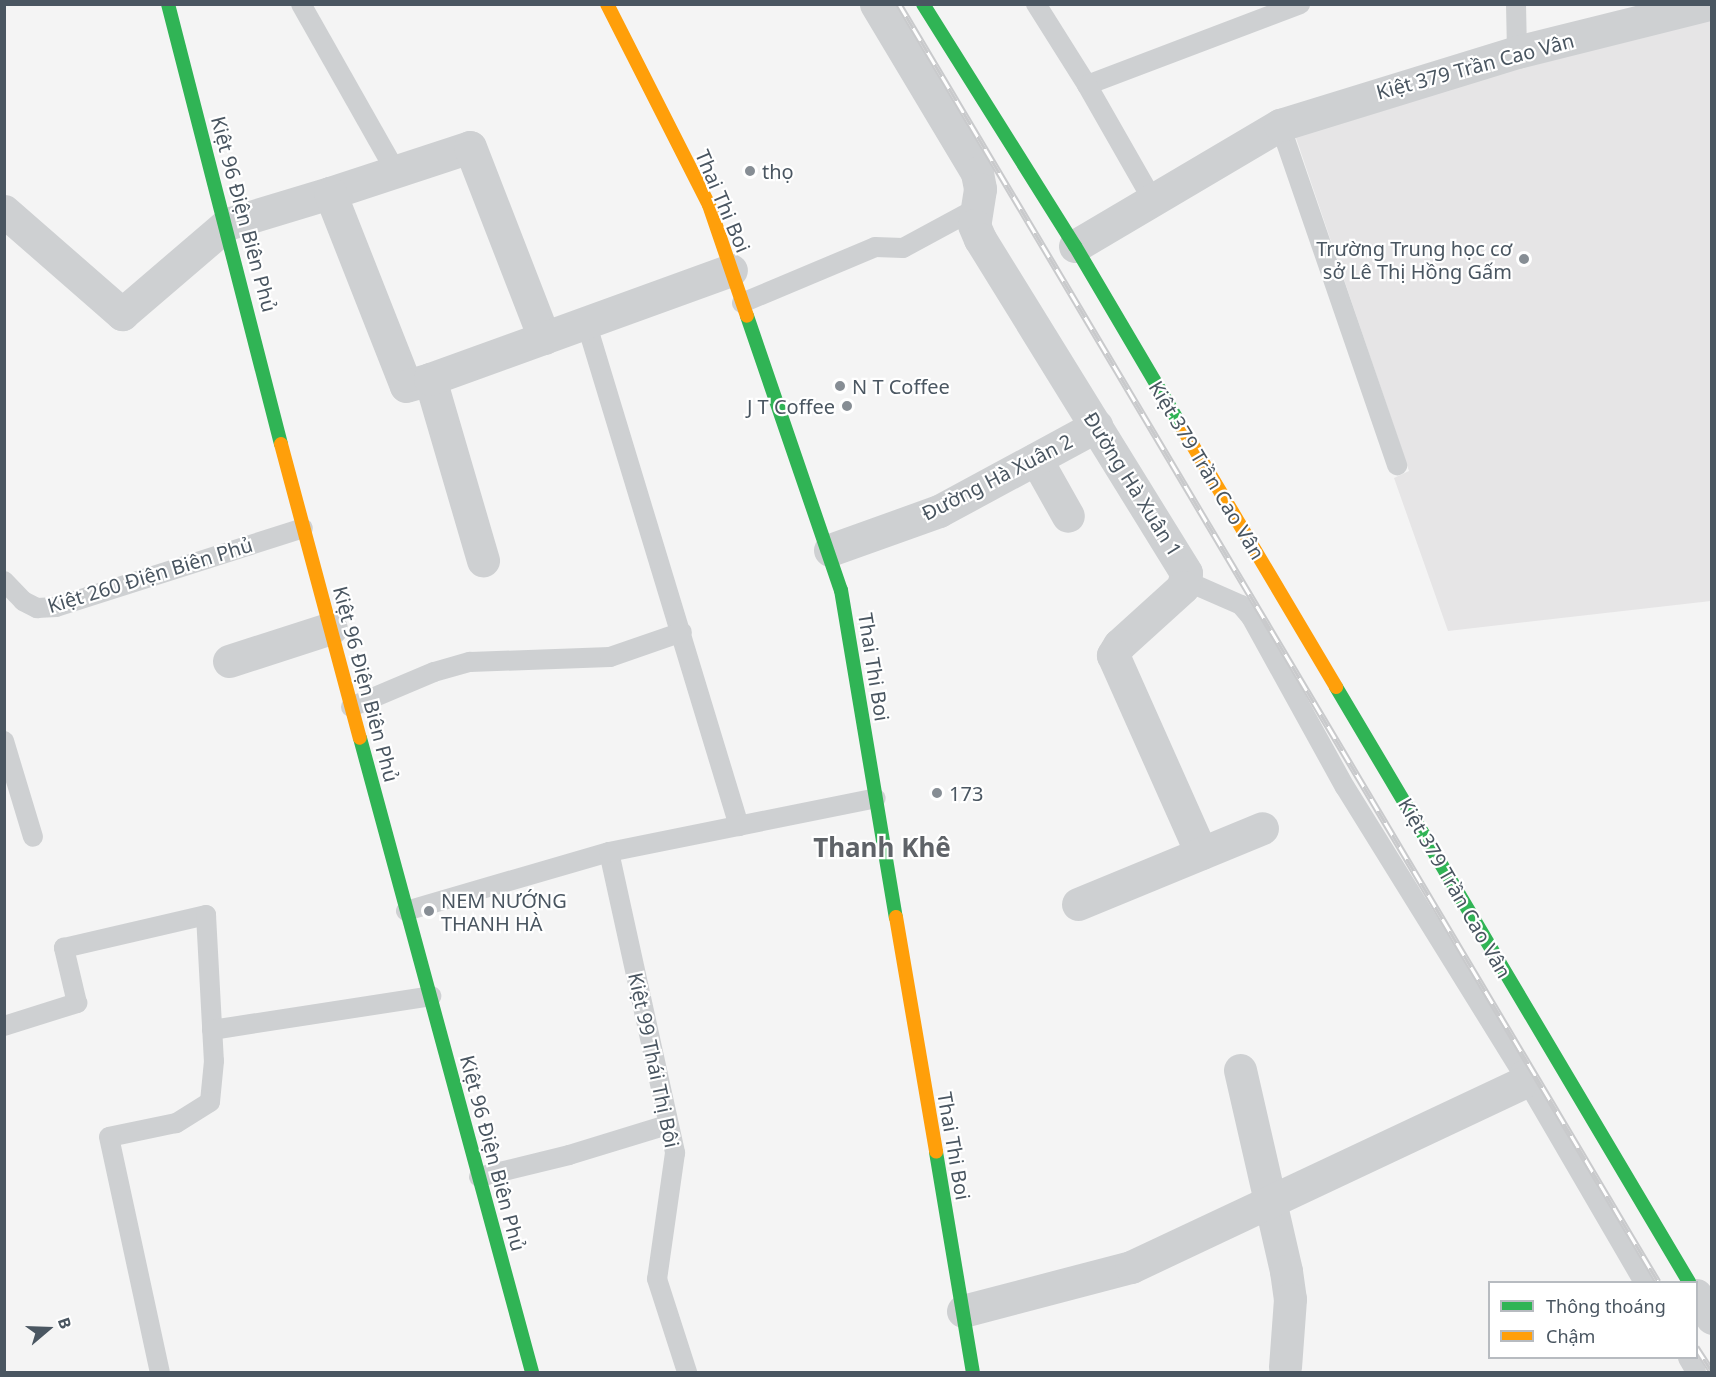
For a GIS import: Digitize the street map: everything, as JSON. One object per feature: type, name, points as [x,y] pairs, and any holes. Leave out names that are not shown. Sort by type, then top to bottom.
[{"type":"street","name":"Kiệt 96 Điện Biên Phủ","points":[[168,4],[227,224],[303,528],[532,1372]]},
{"type":"street","name":"Thai Thi Boi","points":[[607,4],[709,205],[830,550],[841,590],[973,1372]]},
{"type":"street","points":[[876,4],[977,173],[980,189],[977,224]]},
{"type":"street","points":[[923,4],[1075,246]]},
{"type":"street","name":"Kiệt 379 Trần Cao Vân","points":[[1688,1281],[1075,246],[1280,125],[1517,52],[1710,4]]},
{"type":"street","points":[[4,211],[122,314],[227,224],[397,174],[470,147],[544,338]]},
{"type":"street","points":[[330,193],[406,386],[731,270]]},
{"type":"street","name":"Đường Hà Xuân 1","points":[[977,224],[1096,426],[1180,560],[1183,587],[1119,645],[1113,655],[1202,853]]},
{"type":"street","points":[[430,379],[483,560]]},
{"type":"street","name":"Đường Hà Xuân 2","points":[[830,550],[939,511],[1096,426]]},
{"type":"street","points":[[1035,459],[1068,516]]},
{"type":"street","points":[[229,661],[331,628]]},
{"type":"street","points":[[1078,904],[1262,828]]},
{"type":"street","points":[[1240,1070],[1271,1198],[1290,1299],[1285,1367]]},
{"type":"street","points":[[963,1311],[1131,1267],[1271,1198],[1520,1084]]},
{"type":"street","points":[[1698,1298],[1712,1318]]},
{"type":"lane","points":[[301,4],[397,174]]},
{"type":"lane","points":[[1036,4],[1087,85],[1152,199]]},
{"type":"lane","points":[[1087,85],[1300,4]]},
{"type":"lane","points":[[1516,4],[1517,52]]},
{"type":"lane","points":[[1280,125],[1397,465]]},
{"type":"lane","points":[[742,303],[875,247],[903,248],[977,224]]},
{"type":"lane","points":[[586,322],[682,632],[739,826]]},
{"type":"lane","name":"Kiệt 260 Điện Biên Phủ","points":[[4,581],[23,601],[37,608],[56,607],[303,528]]},
{"type":"lane","points":[[1184,580],[1241,605],[1251,617],[1345,787],[1521,1071],[1643,1281]]},
{"type":"lane","points":[[351,707],[434,672],[470,662],[610,657],[682,632]]},
{"type":"lane","points":[[4,741],[33,837]]},
{"type":"lane","points":[[406,911],[609,852],[876,798]]},
{"type":"lane","name":"Kiệt 99 Thái Thị Bôi","points":[[609,852],[667,1125],[675,1152],[657,1279],[687,1372]]},
{"type":"lane","points":[[4,1026],[77,1003],[64,948],[206,915],[212,1030],[210,1102],[176,1124],[109,1137],[160,1372]]},
{"type":"lane","points":[[212,1030],[431,996]]},
{"type":"lane","points":[[479,1177],[569,1155],[667,1125]]},
{"type":"shaded area","name":"Trường Trung học cơ sở Lê Thị Hồng Gấm","points":[[1711,11],[1711,601],[1448,631],[1394,478],[1409,471],[1296,138],[1306,123]]},
{"type":"railway","points":[[899,4],[1657,1281]]},
{"type":"railway","points":[[1698,1350],[1712,1372]]},
{"type":"traffic: fast","points":[[168,4],[281,444]]},
{"type":"traffic: fast","points":[[923,4],[1075,246],[1183,429]]},
{"type":"traffic: fast","points":[[747,316],[841,590],[896,917]]},
{"type":"traffic: fast","points":[[1336,687],[1688,1281]]},
{"type":"traffic: fast","points":[[360,738],[532,1372]]},
{"type":"traffic: fast","points":[[936,1152],[973,1372]]},
{"type":"traffic: slow","points":[[607,4],[709,205],[747,316]]},
{"type":"traffic: slow","points":[[1183,429],[1336,687]]},
{"type":"traffic: slow","points":[[281,444],[360,738]]},
{"type":"traffic: slow","points":[[896,917],[936,1152]]},
{"type":"place","name":"thọ","points":[[750,171]]},
{"type":"place","name":"Trường Trung học cơ sở Lê Thị Hồng Gấm","points":[[1524,259]]},
{"type":"place","name":"N T Coffee","points":[[840,386]]},
{"type":"place","name":"J T Coffee","points":[[847,406]]},
{"type":"place","name":"173","points":[[937,793]]},
{"type":"place","name":"NEM NƯỚNG THANH HÀ","points":[[429,911]]},
{"type":"district","name":"Thanh Khê","points":[[882,848]]}]
